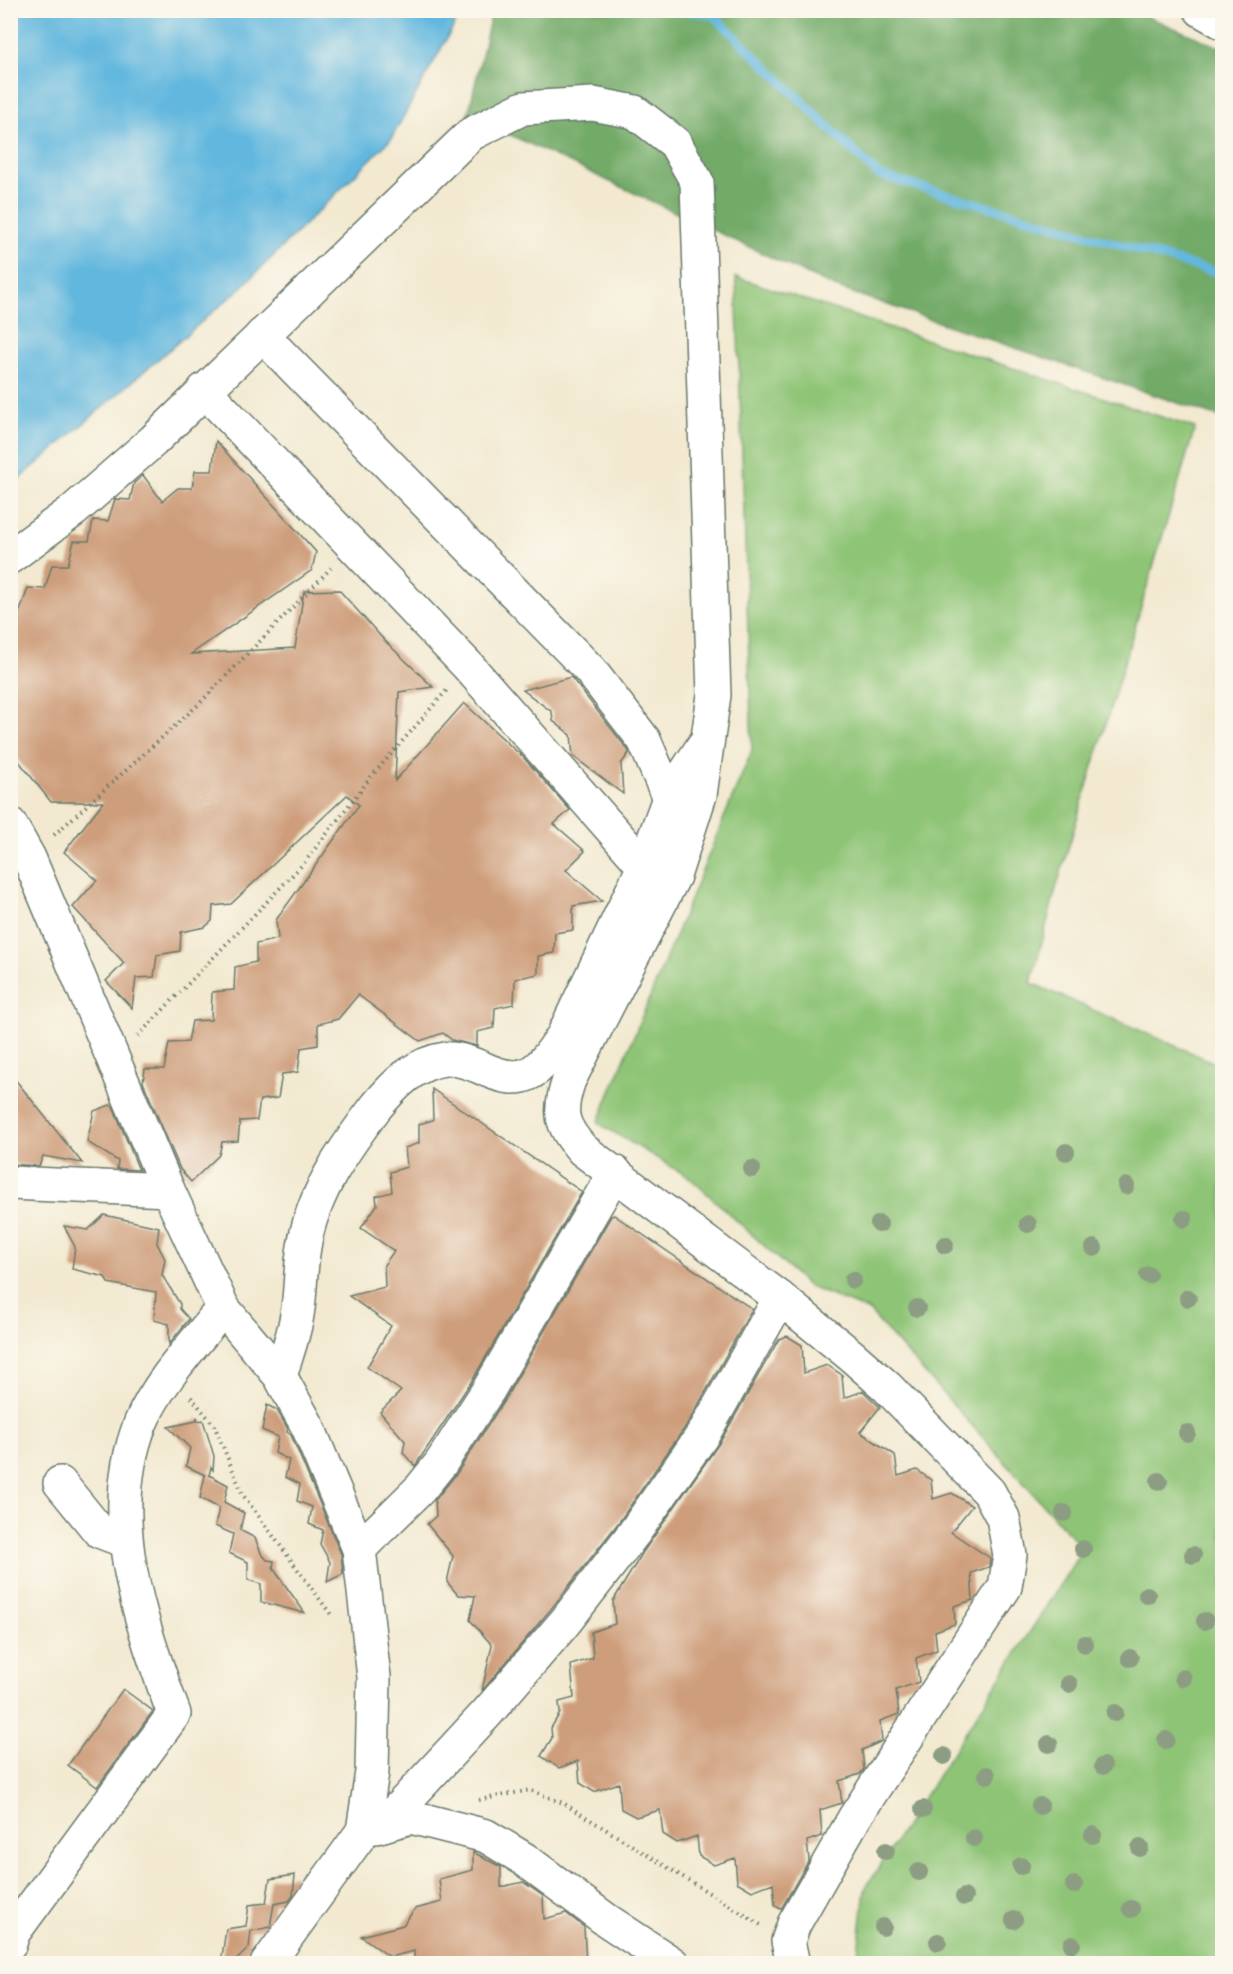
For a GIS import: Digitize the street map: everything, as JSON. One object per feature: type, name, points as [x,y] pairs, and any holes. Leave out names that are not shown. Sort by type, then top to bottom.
[{"type":"lane","points":[[1202,10],[1222,22]]},
{"type":"lane","points":[[10,557],[74,510],[153,441],[471,134],[523,108],[593,104],[635,111],[675,143],[697,182],[714,695],[700,795],[674,876],[568,1080],[561,1102],[562,1122],[583,1150],[780,1298],[887,1387],[989,1492],[1002,1518],[1010,1555],[1005,1587],[855,1817],[794,1924],[791,1952]]},
{"type":"lane","points":[[262,334],[590,670],[644,740],[669,798]]},
{"type":"lane","points":[[204,390],[468,666],[644,866]]},
{"type":"lane","points":[[280,1376],[297,1316],[304,1245],[321,1193],[345,1147],[398,1082],[421,1065],[447,1058],[471,1064],[495,1074],[516,1078],[534,1073],[563,1036],[644,866],[669,798],[708,739]]},
{"type":"lane","points":[[17,839],[114,1059],[168,1190],[223,1308],[280,1376],[308,1427],[359,1549],[374,1677],[373,1828]]},
{"type":"lane","points":[[359,1549],[420,1489],[452,1448],[541,1302],[615,1172]]},
{"type":"lane","points":[[10,1183],[168,1190]]},
{"type":"lane","points":[[267,1964],[373,1828],[549,1640],[634,1533],[704,1433],[780,1298]]},
{"type":"lane","points":[[12,1937],[174,1714],[139,1618],[124,1541],[128,1472],[141,1422],[170,1374],[223,1308]]},
{"type":"lane","points":[[60,1483],[99,1531],[124,1541]]},
{"type":"lane","points":[[373,1828],[411,1817],[486,1836],[524,1859],[605,1919],[673,1964]]},
{"type":"path","points":[[17,839],[198,705],[352,546]]},
{"type":"path","points":[[114,1059],[304,863],[371,777],[468,666]]},
{"type":"path","points":[[170,1374],[214,1425],[243,1495],[335,1619]]},
{"type":"path","points":[[477,1800],[530,1790],[562,1803],[791,1952]]},
{"type":"green space","points":[[492,11],[1134,11],[1222,48],[1222,418],[832,286],[468,115]]},
{"type":"green space","points":[[736,277],[1195,428],[1055,892],[1031,983],[1222,1066],[1222,1963],[857,1963],[865,1889],[1083,1549],[869,1311],[808,1286],[689,1177],[598,1123],[752,750]]},
{"type":"water","points":[[11,10],[462,11],[391,139],[242,287],[11,486]]},
{"type":"building","points":[[216,441],[316,552],[312,570],[191,654],[295,648],[304,591],[339,590],[385,641],[433,687],[399,692],[395,781],[464,703],[524,758],[570,810],[554,824],[585,851],[566,870],[602,901],[573,906],[573,930],[555,933],[554,953],[538,956],[538,974],[515,979],[514,1004],[495,1008],[494,1028],[477,1032],[477,1046],[452,1040],[443,1033],[420,1041],[358,995],[338,1019],[318,1024],[318,1045],[301,1048],[298,1072],[282,1074],[278,1098],[260,1100],[257,1120],[240,1121],[238,1141],[222,1142],[219,1155],[191,1182],[180,1169],[143,1082],[145,1069],[164,1069],[169,1043],[188,1042],[192,1021],[211,1020],[212,992],[234,990],[235,967],[256,962],[256,944],[278,939],[276,920],[359,805],[347,795],[231,904],[213,906],[212,921],[205,927],[181,932],[180,951],[157,955],[154,977],[136,978],[132,1008],[106,981],[124,963],[73,907],[97,880],[64,852],[103,802],[51,802],[10,750],[10,610],[20,611],[28,588],[45,589],[52,565],[68,565],[74,541],[89,541],[93,520],[108,521],[115,499],[130,500],[134,483],[143,475],[162,501],[178,488],[192,488],[195,471],[212,471]]},
{"type":"building","points":[[571,677],[628,750],[629,753],[621,764],[623,794],[573,756],[571,735],[553,721],[552,712],[523,690]]},
{"type":"building","points":[[10,1073],[82,1163],[43,1156],[39,1166],[10,1164]]},
{"type":"building","points":[[432,1089],[582,1192],[473,1379],[415,1466],[403,1453],[405,1441],[380,1412],[401,1391],[367,1367],[391,1326],[349,1296],[385,1287],[384,1265],[394,1251],[361,1228],[377,1205],[376,1196],[392,1192],[390,1172],[407,1167],[405,1148],[419,1143],[419,1124],[433,1120]]},
{"type":"building","points":[[110,1105],[113,1107],[139,1170],[117,1169],[118,1161],[87,1142],[94,1111]]},
{"type":"building","points":[[104,1215],[159,1227],[157,1243],[165,1259],[162,1275],[180,1304],[180,1309],[189,1319],[169,1344],[169,1324],[154,1320],[156,1292],[108,1283],[105,1277],[72,1269],[75,1247],[64,1226],[88,1230]]},
{"type":"building","points":[[614,1215],[752,1309],[688,1423],[619,1522],[550,1610],[482,1691],[492,1645],[470,1620],[475,1596],[458,1595],[447,1582],[453,1556],[427,1524],[436,1516],[435,1500],[457,1473],[505,1399],[611,1216]]},
{"type":"building","points":[[787,1336],[802,1345],[804,1373],[827,1365],[842,1375],[844,1398],[863,1391],[880,1407],[860,1432],[895,1455],[898,1476],[917,1470],[931,1480],[933,1499],[952,1493],[972,1506],[951,1532],[990,1558],[989,1567],[971,1573],[973,1600],[954,1606],[955,1624],[935,1631],[937,1650],[916,1658],[919,1682],[896,1690],[899,1714],[880,1721],[882,1741],[862,1750],[864,1769],[860,1774],[839,1781],[842,1803],[820,1810],[822,1836],[807,1841],[809,1860],[781,1909],[775,1906],[773,1883],[752,1891],[737,1882],[735,1858],[714,1865],[699,1856],[697,1836],[677,1843],[663,1834],[660,1810],[636,1817],[621,1809],[619,1783],[594,1792],[580,1783],[578,1761],[559,1768],[541,1756],[552,1738],[551,1728],[560,1713],[559,1702],[574,1698],[571,1665],[593,1658],[591,1632],[615,1624],[613,1601],[643,1552],[720,1442],[779,1339]]},
{"type":"building","points":[[267,1405],[277,1410],[288,1429],[287,1432],[291,1435],[341,1554],[343,1574],[327,1582],[330,1562],[320,1544],[323,1530],[309,1524],[312,1507],[297,1501],[300,1484],[285,1477],[289,1460],[275,1453],[278,1437],[262,1430]]},
{"type":"building","points":[[197,1417],[198,1421],[203,1420],[214,1456],[213,1470],[211,1467],[209,1475],[228,1485],[224,1502],[244,1513],[240,1530],[255,1538],[261,1553],[267,1560],[274,1561],[273,1568],[305,1613],[261,1602],[261,1584],[248,1580],[248,1562],[229,1553],[233,1534],[215,1526],[219,1508],[200,1498],[205,1475],[186,1466],[190,1448],[168,1427],[196,1421]]},
{"type":"building","points":[[123,1689],[153,1711],[97,1787],[68,1765]]},
{"type":"building","points":[[473,1852],[501,1867],[501,1887],[523,1882],[543,1896],[544,1919],[566,1913],[584,1927],[586,1964],[414,1964],[414,1951],[390,1957],[361,1936],[403,1925],[415,1909],[442,1902],[439,1879],[473,1870]]},
{"type":"building","points":[[295,1875],[293,1896],[289,1901],[274,1904],[270,1927],[251,1931],[249,1948],[232,1964],[221,1964],[226,1929],[246,1926],[249,1905],[266,1903],[270,1879]]},
{"type":"waterway","points":[[678,10],[713,15],[878,175],[1222,274]]}]
